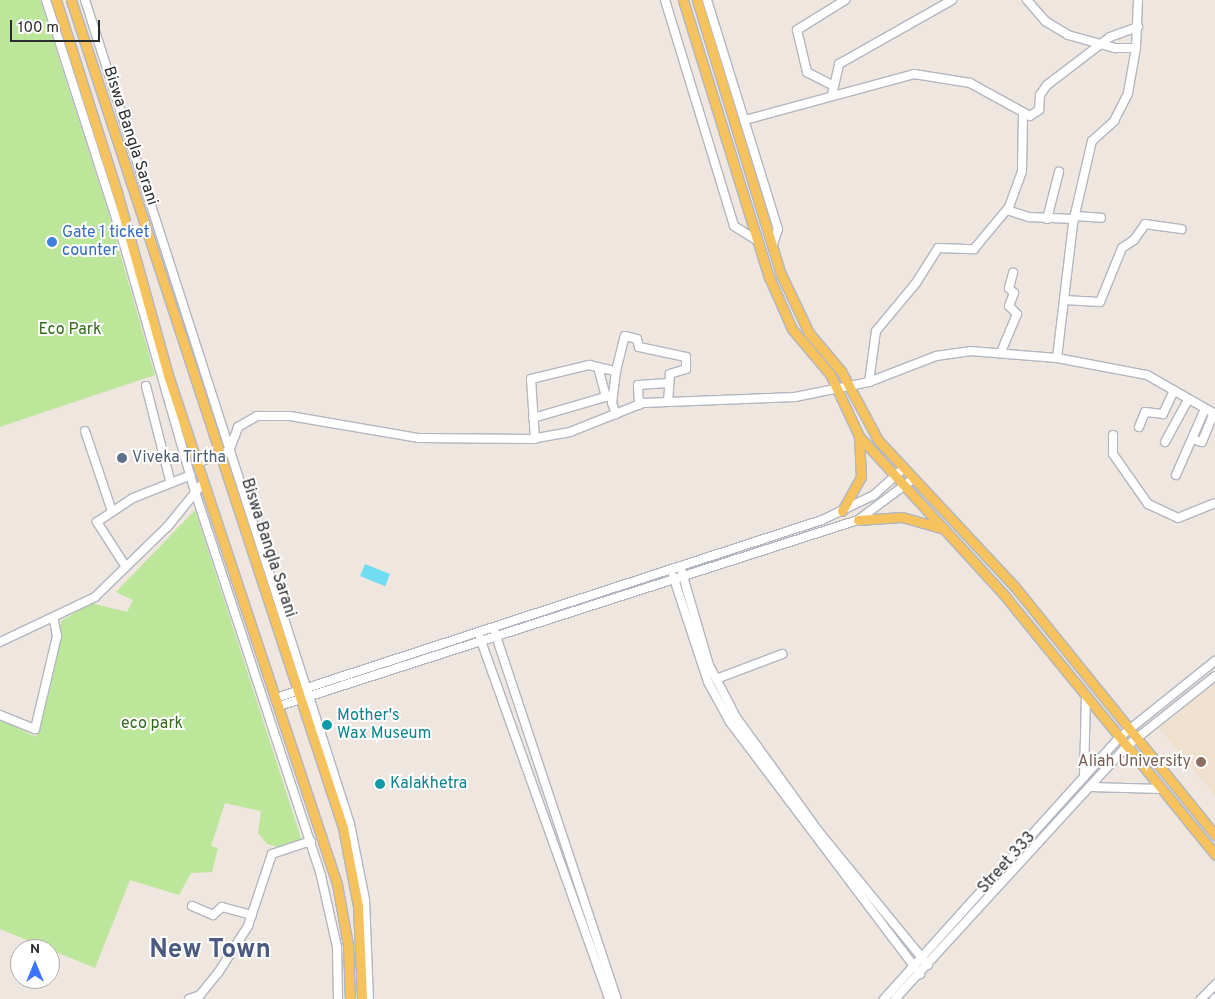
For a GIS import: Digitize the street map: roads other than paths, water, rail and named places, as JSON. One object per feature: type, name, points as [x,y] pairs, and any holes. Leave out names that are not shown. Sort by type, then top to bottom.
[{"type":"main road","name":"Biswa Bangla Sarani","points":[[56,0],[203,483],[278,702],[337,884],[348,945],[350,999]]},
{"type":"main road","name":"Biswa Bangla Sarani","points":[[72,0],[305,694],[351,867],[360,937],[362,999]]},
{"type":"main road","points":[[682,0],[758,241],[784,314],[838,388],[859,436],[903,487],[944,529],[1086,695],[1215,854]]},
{"type":"main road","points":[[697,0],[772,244],[793,303],[848,386],[870,430],[913,479],[1015,587],[1130,727],[1215,835]]},
{"type":"main road","points":[[842,511],[861,477],[859,436]]},
{"type":"main road","points":[[858,520],[902,517],[944,529]]},
{"type":"street","points":[[46,0],[195,492],[311,841],[337,947],[338,999]]},
{"type":"street","points":[[85,0],[225,453]]},
{"type":"street","points":[[665,0],[734,226],[758,241]]},
{"type":"street","points":[[707,0],[778,229],[772,244]]},
{"type":"street","points":[[834,86],[807,72],[797,30],[845,0]]},
{"type":"street","points":[[832,95],[839,64],[952,0]]},
{"type":"street","points":[[1027,0],[1054,27],[1100,44],[1136,48]]},
{"type":"street","points":[[1057,358],[1075,218],[1092,141],[1121,109],[1136,48],[1138,0]]},
{"type":"street","points":[[1023,116],[1037,113],[1042,90],[1100,44],[1138,27]]},
{"type":"street","points":[[745,120],[905,74],[953,77],[1009,102],[1023,116],[1022,171],[1007,210],[974,249],[938,248],[916,283],[876,331],[869,382]]},
{"type":"street","points":[[1048,219],[1059,172]]},
{"type":"street","points":[[1007,210],[1048,219],[1101,218]]},
{"type":"street","points":[[1064,300],[1100,302],[1122,248],[1134,240],[1145,224],[1182,229]]},
{"type":"street","points":[[1001,352],[1017,314],[1009,306],[1014,293],[1009,288],[1013,273]]},
{"type":"street","points":[[609,396],[625,336],[637,339],[639,347],[689,359],[686,369],[670,374],[668,401]]},
{"type":"street","points":[[197,463],[225,453],[238,427],[256,416],[272,414],[419,438],[536,439],[570,432],[638,405],[668,401],[768,400],[869,382],[936,356],[1001,352],[1057,358],[1147,375],[1214,414],[1202,442],[1192,439]]},
{"type":"street","points":[[536,439],[529,380],[598,367],[616,371]]},
{"type":"street","points":[[598,367],[616,414]]},
{"type":"street","points":[[638,405],[638,385],[668,382]]},
{"type":"street","points":[[146,386],[170,480]]},
{"type":"street","points":[[1139,427],[1145,412],[1163,414],[1174,390]]},
{"type":"street","points":[[533,418],[609,396]]},
{"type":"street","points":[[1165,442],[1188,400]]},
{"type":"street","points":[[1176,475],[1205,409]]},
{"type":"street","points":[[85,431],[112,511]]},
{"type":"street","points":[[1113,435],[1112,454],[1148,504],[1178,518],[1215,503]]},
{"type":"street","points":[[305,694],[492,627],[842,511],[874,495],[904,468]]},
{"type":"street","points":[[126,567],[97,526],[112,511],[170,480],[191,475]]},
{"type":"street","points":[[278,702],[496,638],[858,520],[913,479]]},
{"type":"street","points":[[0,642],[54,620],[95,597],[126,567],[203,483]]},
{"type":"street","points":[[680,566],[716,679],[736,717],[814,824],[928,965]]},
{"type":"street","points":[[671,569],[708,682],[730,722],[917,971],[895,999]]},
{"type":"street","points":[[0,714],[35,729],[58,636],[54,620]]},
{"type":"street","points":[[492,627],[617,999]]},
{"type":"street","points":[[478,632],[609,999]]},
{"type":"street","points":[[716,679],[782,654]]},
{"type":"street","name":"Street 333","points":[[917,971],[923,958],[1120,737],[1130,727],[1215,661]]},
{"type":"street","name":"Street 333","points":[[884,999],[917,971],[928,965],[1137,736],[1215,676]]},
{"type":"street","points":[[305,694],[359,858],[370,951],[370,999]]},
{"type":"street","points":[[1084,776],[1086,695]]},
{"type":"street","points":[[1090,786],[1162,789]]},
{"type":"street","points":[[189,999],[200,995],[218,973],[252,915],[272,854],[311,841]]},
{"type":"street","points":[[192,906],[213,915],[222,907],[252,915]]},
{"type":"street","points":[[1201,999],[1215,986]]},
{"type":"water","points":[[365,564],[390,574],[385,586],[360,576]]},
{"type":"place","name":"Gate 1 ticket counter","points":[[52,242]]},
{"type":"place","name":"Viveka Tirtha","points":[[122,458]]},
{"type":"place","name":"Mother's Wax Museum","points":[[327,725]]},
{"type":"place","name":"Aliah University","points":[[1201,762]]},
{"type":"place","name":"Kalakhetra","points":[[380,784]]},
{"type":"district","name":"New Town","points":[[210,951]]},
{"type":"park label","name":"Eco Park","points":[[70,330]]},
{"type":"park label","name":"eco park","points":[[152,724]]}]
